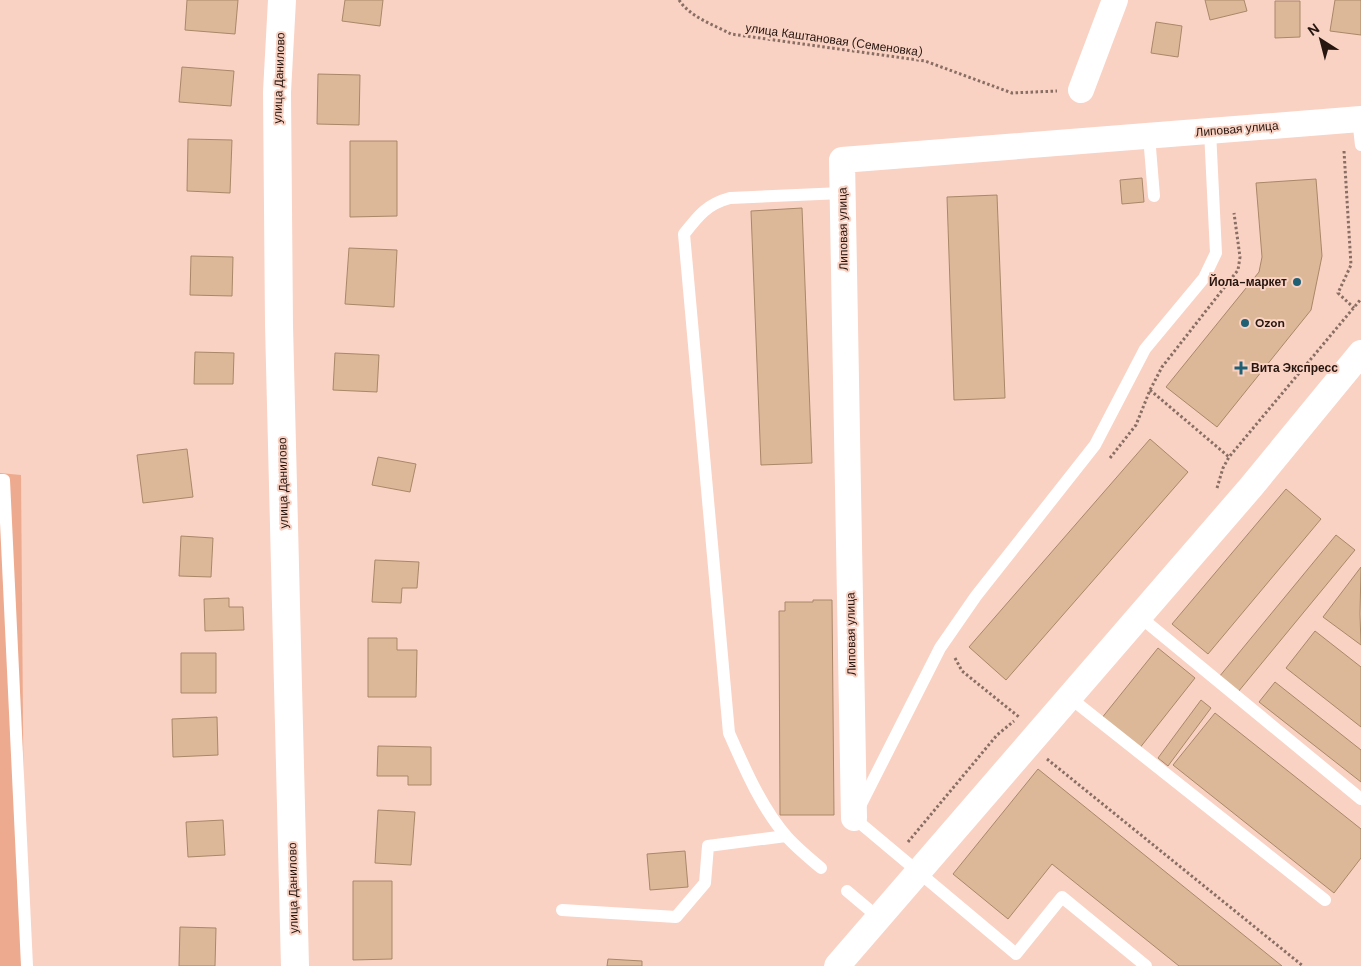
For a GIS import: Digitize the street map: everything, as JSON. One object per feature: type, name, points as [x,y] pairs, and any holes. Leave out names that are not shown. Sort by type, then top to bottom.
[{"type":"main road","name":"улица Данилово","points":[[282,0],[277,92],[279,325],[295,966]]},
{"type":"street","points":[[1081,90],[1115,0]]},
{"type":"street","name":"Липовая улица","points":[[854,818],[842,160],[1360,119]]},
{"type":"street","points":[[837,966],[1251,487],[1361,353]]},
{"type":"lane","points":[[1360,119],[1361,145]]},
{"type":"lane","points":[[1146,966],[1062,898],[1016,954],[854,818],[940,648],[976,596],[1095,445],[1145,349],[1204,278],[1216,253],[1210,131]]},
{"type":"lane","points":[[1149,136],[1154,196]]},
{"type":"lane","points":[[821,868],[786,836],[770,814],[746,773],[729,733],[684,234],[705,209],[716,201],[730,198],[842,193]]},
{"type":"lane","points":[[0,480],[4,480],[27,966]]},
{"type":"lane","points":[[1140,616],[1361,799]]},
{"type":"lane","points":[[1069,697],[1326,900]]},
{"type":"lane","points":[[562,910],[676,917],[705,883],[708,846],[786,836]]},
{"type":"lane","points":[[847,891],[879,918]]},
{"type":"path","name":"улица Каштановая (Семеновка)","points":[[679,0],[684,8],[731,34],[925,61],[1012,93],[1081,90]]},
{"type":"path","points":[[1344,147],[1351,265],[1338,293],[1354,308]]},
{"type":"path","points":[[1106,464],[1136,426],[1150,390],[1162,367],[1238,270],[1240,257],[1234,212]]},
{"type":"path","points":[[1216,492],[1223,468],[1229,457],[1361,300]]},
{"type":"path","points":[[1150,390],[1229,457]]},
{"type":"path","points":[[898,854],[997,735],[1019,716],[962,670],[955,658],[957,652]]},
{"type":"path","points":[[1028,744],[1303,966]]},
{"type":"shaded area","points":[[0,473],[21,475],[25,966],[0,966]]},
{"type":"building","points":[[187,0],[238,0],[235,34],[185,30]]},
{"type":"building","points":[[345,0],[383,0],[380,26],[342,21]]},
{"type":"building","points":[[1205,0],[1244,0],[1247,11],[1210,20]]},
{"type":"building","points":[[1335,0],[1361,0],[1361,35],[1330,31]]},
{"type":"building","points":[[1275,1],[1300,1],[1300,37],[1275,38]]},
{"type":"building","points":[[1156,22],[1182,26],[1178,57],[1151,53]]},
{"type":"building","points":[[182,67],[234,71],[231,106],[179,102]]},
{"type":"building","points":[[318,74],[360,75],[359,125],[317,124]]},
{"type":"building","points":[[188,139],[232,140],[230,193],[187,191]]},
{"type":"building","points":[[350,141],[397,141],[397,216],[350,217]]},
{"type":"building","points":[[1142,178],[1144,202],[1122,204],[1120,180]]},
{"type":"building","points":[[1316,179],[1322,256],[1311,310],[1217,427],[1166,387],[1259,272],[1262,257],[1256,183]]},
{"type":"building","points":[[997,195],[1005,398],[954,400],[947,197]]},
{"type":"building","points":[[802,208],[812,463],[761,465],[751,211]]},
{"type":"building","points":[[349,248],[397,250],[394,307],[345,304]]},
{"type":"building","points":[[191,256],[233,257],[232,296],[190,295]]},
{"type":"building","points":[[195,352],[234,353],[233,384],[194,384]]},
{"type":"building","points":[[335,353],[379,355],[377,392],[333,390]]},
{"type":"building","points":[[1150,439],[1188,472],[1006,680],[969,647]]},
{"type":"building","points":[[187,449],[193,497],[143,503],[137,455]]},
{"type":"building","points":[[378,457],[416,464],[410,492],[372,485]]},
{"type":"building","points":[[1286,489],[1321,519],[1208,654],[1172,624]]},
{"type":"building","points":[[1336,535],[1355,550],[1238,692],[1219,677]]},
{"type":"building","points":[[181,536],[213,538],[211,577],[179,576]]},
{"type":"building","points":[[375,560],[419,562],[417,588],[402,588],[401,603],[372,602]]},
{"type":"building","points":[[1361,567],[1360,614],[1361,645],[1323,617]]},
{"type":"building","points":[[229,598],[229,607],[243,607],[244,630],[205,631],[204,599]]},
{"type":"building","points":[[813,600],[832,600],[834,815],[780,815],[779,611],[785,611],[785,602],[813,602]]},
{"type":"building","points":[[1315,631],[1361,667],[1361,727],[1286,668]]},
{"type":"building","points":[[368,638],[397,638],[397,650],[417,650],[416,697],[368,697]]},
{"type":"building","points":[[1158,648],[1195,678],[1139,749],[1101,719]]},
{"type":"building","points":[[181,653],[216,653],[216,693],[181,693]]},
{"type":"building","points":[[1275,682],[1361,750],[1361,782],[1259,702]]},
{"type":"building","points":[[1201,700],[1211,708],[1168,766],[1158,758]]},
{"type":"building","points":[[1215,713],[1361,829],[1361,858],[1334,893],[1173,765]]},
{"type":"building","points":[[217,717],[218,755],[173,757],[172,719]]},
{"type":"building","points":[[378,746],[431,747],[431,785],[408,785],[408,776],[377,776]]},
{"type":"building","points":[[1038,769],[1282,966],[1179,966],[1052,864],[1008,919],[953,874]]},
{"type":"building","points":[[378,810],[415,812],[411,865],[375,863]]},
{"type":"building","points":[[223,820],[225,855],[188,857],[186,822]]},
{"type":"building","points":[[685,851],[688,887],[650,890],[647,854]]},
{"type":"building","points":[[353,881],[392,881],[392,959],[353,960]]},
{"type":"building","points":[[180,927],[216,928],[215,966],[179,966]]},
{"type":"building","points":[[608,959],[642,961],[642,966],[607,966]]},
{"type":"place","name":"Йола-маркет","points":[[1297,282]]},
{"type":"place","name":"Ozon","points":[[1245,323]]},
{"type":"place","name":"Вита Экспресс","points":[[1241,368]]}]
